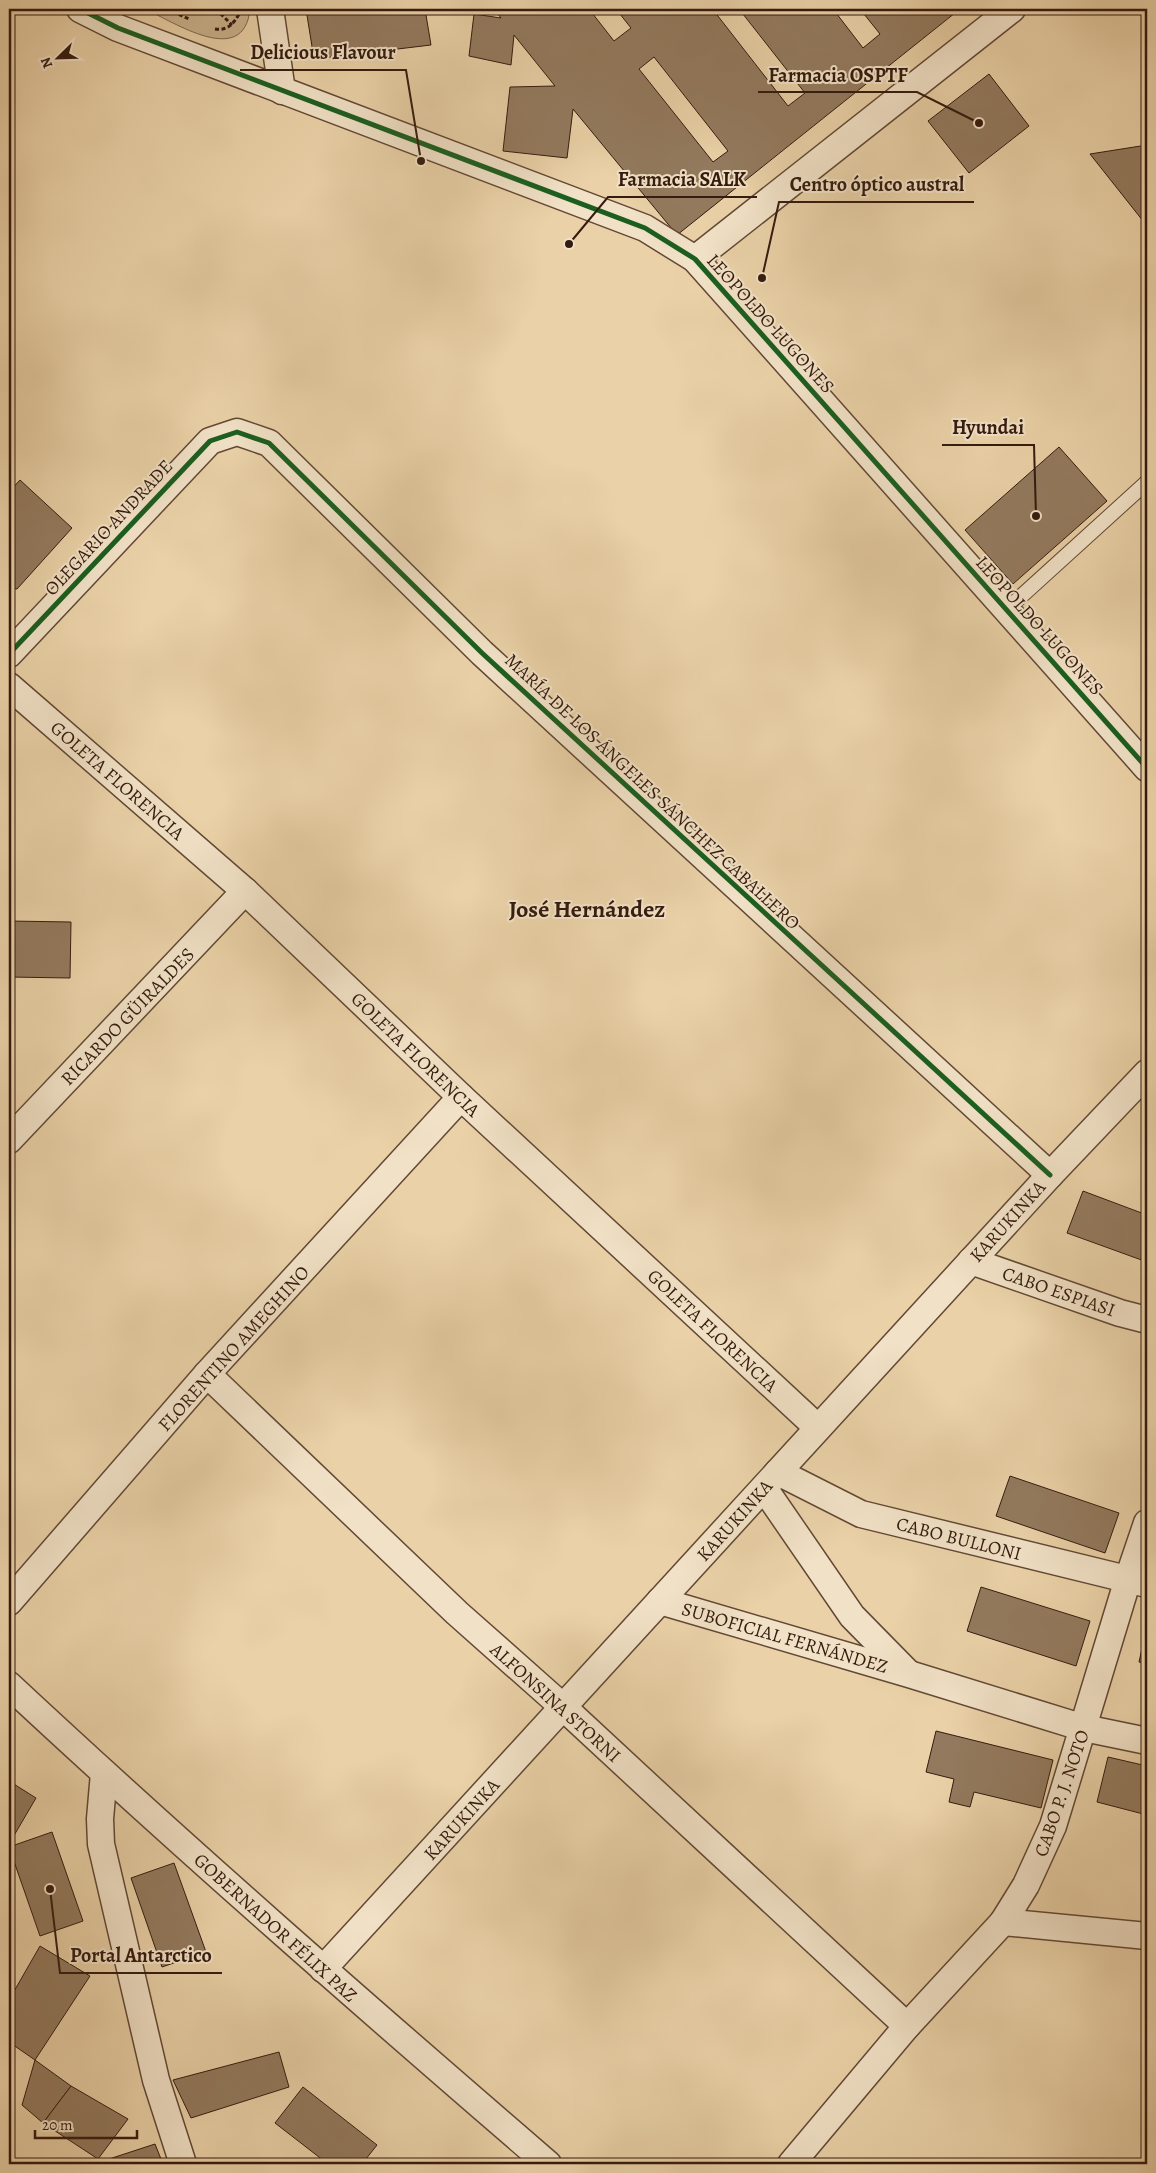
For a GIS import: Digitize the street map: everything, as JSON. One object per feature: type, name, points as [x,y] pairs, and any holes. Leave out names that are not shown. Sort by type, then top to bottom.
[{"type":"street","name":"LEOPOLDO LUGONES","points":[[80,9],[118,28],[282,92],[645,228],[695,259],[1147,768]]},
{"type":"street","points":[[270,9],[282,92]]},
{"type":"street","points":[[695,259],[1012,9]]},
{"type":"street","name":"OLEGARIO ANDRADE","points":[[9,654],[210,442],[237,432]]},
{"type":"street","name":"MARÍA DE LOS ÁNGELES SÁNCHEZ CABALLERO","points":[[237,432],[269,443],[482,653],[1050,1175]]},
{"type":"street","name":"GOLETA FLORENCIA","points":[[9,686],[245,891],[461,1097],[818,1428]]},
{"type":"street","name":"RICARDO GÜIRALDES","points":[[9,1140],[245,891]]},
{"type":"street","name":"KARUKINKA","points":[[323,1969],[1050,1175],[1144,1081]]},
{"type":"street","name":"FLORENTINO AMEGHINO","points":[[9,1602],[207,1374],[461,1097]]},
{"type":"street","name":"CABO ESPIASI","points":[[971,1261],[1120,1313],[1147,1320]]},
{"type":"street","name":"ALFONSINA STORNI","points":[[207,1374],[382,1543],[563,1707],[907,2026]]},
{"type":"street","name":"CABO BULLONI","points":[[771,1480],[861,1514],[1138,1582]]},
{"type":"street","name":"SUBOFICIAL FERNÁNDEZ","points":[[771,1480],[852,1616],[909,1674]]},
{"type":"street","name":"CABO P. J. NOTO","points":[[791,2164],[907,2026],[1003,1922],[1026,1885],[1053,1826],[1084,1728],[1138,1582],[1147,1523]]},
{"type":"street","name":"SUBOFICIAL FERNÁNDEZ","points":[[660,1601],[909,1674],[1084,1728],[1147,1741]]},
{"type":"street","name":"GOBERNADOR FÉLIX PAZ","points":[[9,1685],[104,1774],[323,1969],[548,2164]]},
{"type":"street","points":[[104,1774],[100,1820],[101,1844],[156,2080],[183,2164]]},
{"type":"street","points":[[1003,1922],[1147,1936]]},
{"type":"lane","points":[[1006,610],[1147,482]]},
{"type":"path","points":[[167,9],[191,20]]},
{"type":"path","points":[[216,9],[232,25]]},
{"type":"path","points":[[207,28],[220,30],[232,25],[240,9]]},
{"type":"shaded area","points":[[145,9],[250,9],[245,27],[235,36],[222,39],[189,31]]},
{"type":"building","points":[[306,9],[425,9],[431,45],[314,59]]},
{"type":"building","points":[[494,9],[589,9],[614,41],[631,28],[616,9],[717,9],[714,11],[788,106],[805,93],[739,9],[833,9],[863,48],[880,34],[860,9],[960,9],[677,235],[573,109],[567,158],[503,151],[510,87],[555,86],[514,35],[511,65],[469,56],[474,14],[501,18]],"holes":[[[654,57],[728,151],[713,162],[639,69]]]},
{"type":"building","points":[[989,74],[1029,126],[969,173],[928,121]]},
{"type":"building","points":[[1147,145],[1147,226],[1090,154]]},
{"type":"building","points":[[1059,447],[1107,501],[1013,584],[965,530]]},
{"type":"building","points":[[20,480],[72,528],[17,589],[9,588],[9,492]]},
{"type":"building","points":[[9,921],[71,922],[70,978],[9,977]]},
{"type":"building","points":[[1083,1191],[1147,1215],[1147,1262],[1067,1233]]},
{"type":"building","points":[[1010,1476],[1119,1513],[1105,1553],[996,1516]]},
{"type":"building","points":[[981,1587],[1090,1621],[1076,1666],[967,1631]]},
{"type":"building","points":[[1147,1626],[1147,1664],[1139,1662]]},
{"type":"building","points":[[936,1731],[1053,1760],[1041,1808],[974,1792],[970,1807],[949,1802],[954,1779],[926,1772]]},
{"type":"building","points":[[1108,1757],[1147,1766],[1147,1815],[1097,1802]]},
{"type":"building","points":[[9,1781],[36,1798],[9,1844]]},
{"type":"building","points":[[52,1832],[83,1921],[40,1936],[9,1847]]},
{"type":"building","points":[[174,1863],[206,1952],[162,1967],[131,1878]]},
{"type":"building","points":[[40,1946],[90,1976],[35,2060],[9,2042],[9,2000]]},
{"type":"building","points":[[279,2052],[289,2087],[191,2118],[173,2080]]},
{"type":"building","points":[[35,2060],[71,2086],[43,2123],[22,2105]]},
{"type":"building","points":[[71,2086],[128,2119],[98,2159],[43,2123]]},
{"type":"building","points":[[303,2087],[377,2145],[362,2164],[328,2164],[275,2123]]},
{"type":"building","points":[[155,2144],[163,2164],[107,2164],[106,2160]]},
{"type":"cycle path","points":[[80,9],[118,28],[645,228],[695,259],[1147,768]]},
{"type":"cycle path","points":[[9,654],[210,441],[237,432],[269,443],[482,653],[1050,1175]]},
{"type":"place","name":"Farmacia OSPTF","points":[[979,123]]},
{"type":"place","name":"Delicious Flavour","points":[[421,161]]},
{"type":"place","name":"Farmacia SALK","points":[[569,244]]},
{"type":"place","name":"Centro óptico austral","points":[[762,278]]},
{"type":"place","name":"Hyundai","points":[[1036,516]]},
{"type":"place","name":"Portal Antarctico","points":[[50,1889]]},
{"type":"district","name":"José Hernández","points":[[587,909]]}]
